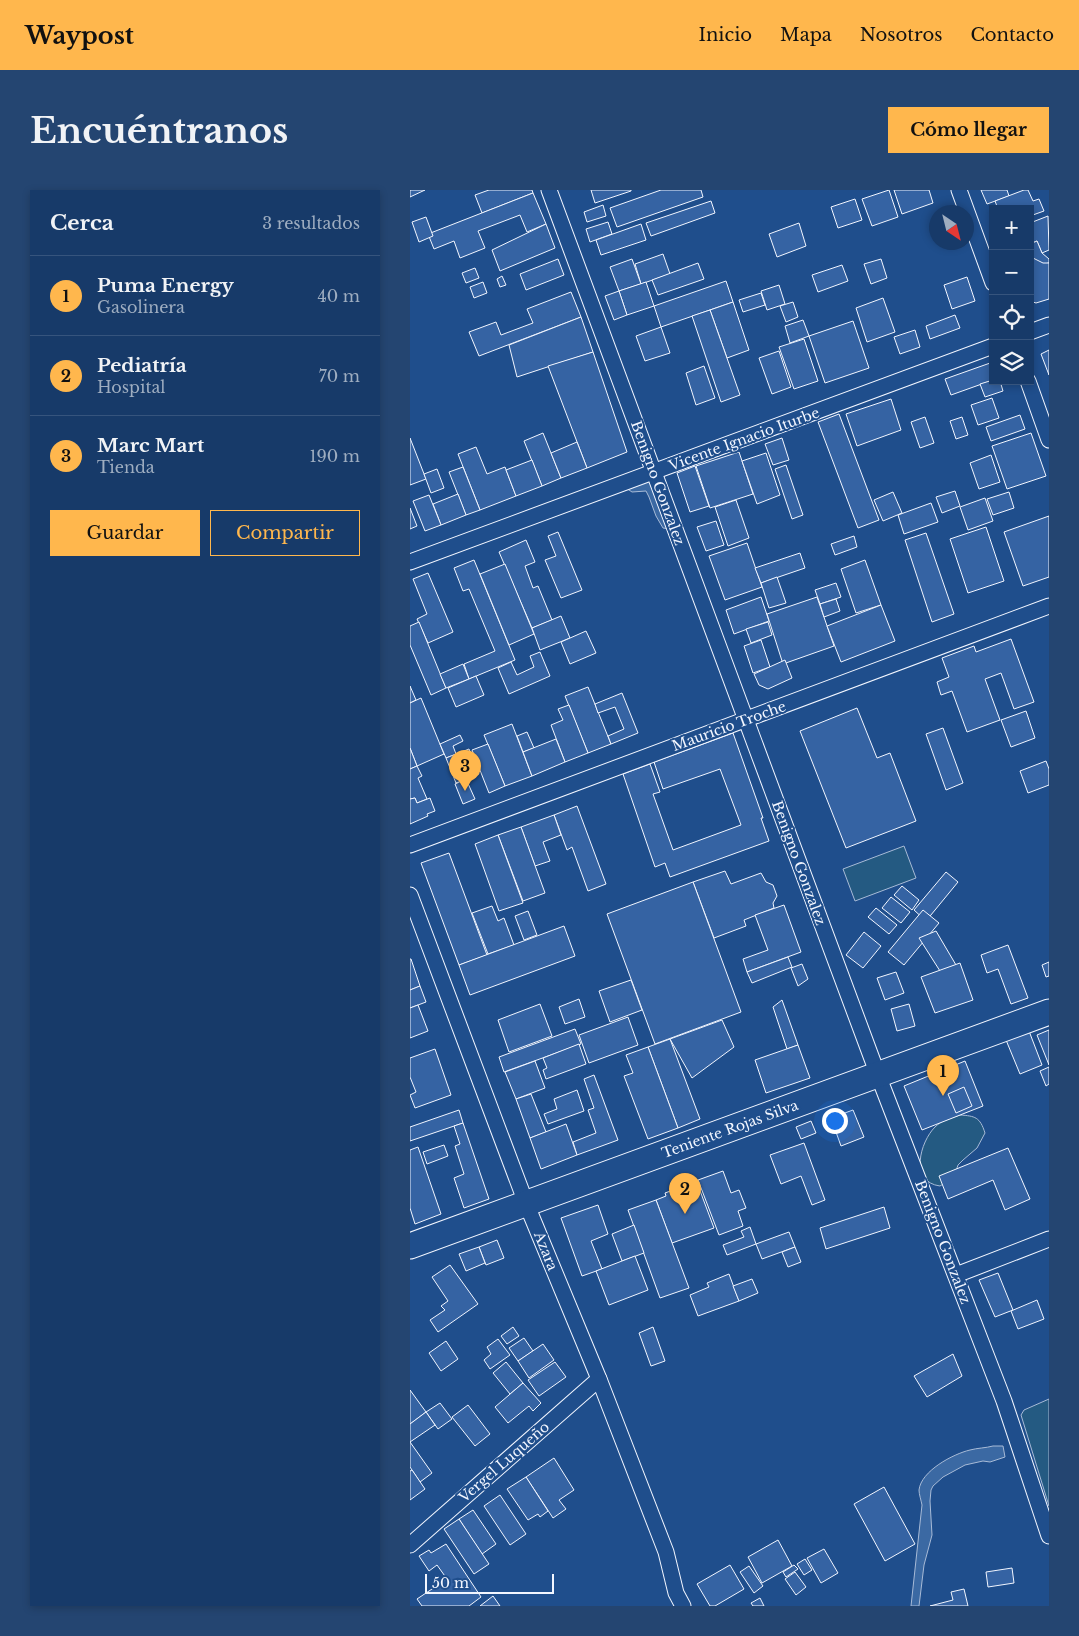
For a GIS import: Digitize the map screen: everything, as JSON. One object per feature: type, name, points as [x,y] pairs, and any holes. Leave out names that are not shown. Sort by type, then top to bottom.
[{"type":"main road","name":"Teniente Rojas Silva","points":[[410,1246],[1049,1012]]},
{"type":"street","name":"Benigno Gonzalez","points":[[549,190],[878,1075],[1006,1406],[1049,1536]]},
{"type":"street","points":[[958,190],[989,272]]},
{"type":"street","points":[[1034,331],[1049,325]]},
{"type":"street","name":"Vicente Ignacio Iturbe","points":[[410,562],[989,347]]},
{"type":"street","points":[[1029,385],[1049,440]]},
{"type":"street","name":"Mauricio Troche","points":[[410,845],[1049,606]]},
{"type":"street","name":"Azara","points":[[410,895],[526,1203],[599,1379],[666,1552],[676,1592],[683,1606]]},
{"type":"street","points":[[956,1276],[1049,1239]]},
{"type":"street","name":"Vergel Luqueño","points":[[410,1545],[599,1379]]},
{"type":"shaded area","points":[[650,474],[670,529],[663,528],[646,491],[632,492],[626,488]]},
{"type":"shaded area","points":[[904,846],[916,878],[855,901],[843,869]]},
{"type":"shaded area","points":[[960,1115],[976,1118],[985,1133],[977,1148],[958,1165],[954,1177],[940,1186],[930,1183],[924,1177],[921,1170],[920,1161],[925,1142],[935,1127],[947,1119]]},
{"type":"shaded area","points":[[1049,1399],[1049,1506],[1021,1415],[1024,1410]]},
{"type":"shaded area","points":[[1003,1446],[1005,1457],[990,1462],[983,1461],[965,1465],[943,1477],[933,1486],[930,1501],[932,1535],[924,1565],[919,1606],[911,1606],[922,1505],[919,1490],[921,1483],[925,1476],[947,1459],[970,1450]]},
{"type":"building","points":[[410,190],[425,190],[410,197]]},
{"type":"building","points":[[489,190],[532,190],[533,193],[482,213],[475,195]]},
{"type":"building","points":[[591,190],[631,190],[631,191],[595,203]]},
{"type":"building","points":[[661,190],[701,190],[703,197],[617,227],[610,208]]},
{"type":"building","points":[[889,190],[898,217],[872,226],[862,199]]},
{"type":"building","points":[[894,190],[929,190],[933,203],[902,214]]},
{"type":"building","points":[[981,190],[1007,190],[1009,196],[987,204]]},
{"type":"building","points":[[1028,190],[1033,201],[1039,199],[1044,211],[1034,215],[1034,205],[996,205],[995,201]]},
{"type":"building","points":[[533,193],[546,224],[527,232],[520,215],[478,231],[485,248],[460,258],[454,241],[434,249],[428,234]]},
{"type":"building","points":[[855,199],[862,220],[838,228],[831,207]]},
{"type":"building","points":[[711,201],[715,213],[651,236],[646,223]]},
{"type":"building","points":[[603,205],[606,216],[587,222],[584,212]]},
{"type":"building","points":[[1048,216],[1049,250],[1042,253],[1037,241],[1034,242],[1034,221]]},
{"type":"building","points":[[426,217],[433,236],[419,242],[412,222]]},
{"type":"building","points":[[608,222],[612,234],[590,242],[586,229]]},
{"type":"building","points":[[799,223],[806,246],[777,257],[769,234]]},
{"type":"building","points":[[546,224],[555,248],[500,271],[492,250]]},
{"type":"building","points":[[641,224],[646,240],[601,255],[596,240]]},
{"type":"building","points":[[1037,241],[1042,253],[1049,259],[1049,263],[1035,266],[1034,242]]},
{"type":"building","points":[[663,254],[670,274],[641,284],[635,264]]},
{"type":"building","points":[[1034,258],[1043,263],[1049,263],[1049,299],[1034,302]]},
{"type":"building","points":[[558,259],[564,275],[526,290],[520,274]]},
{"type":"building","points":[[632,259],[641,284],[619,291],[610,267]]},
{"type":"building","points":[[881,259],[887,278],[871,284],[864,264]]},
{"type":"building","points":[[698,263],[704,279],[658,295],[652,280]]},
{"type":"building","points":[[842,265],[848,281],[818,292],[812,275]]},
{"type":"building","points":[[475,268],[479,278],[466,283],[462,273]]},
{"type":"building","points":[[502,276],[506,285],[500,287],[497,279]]},
{"type":"building","points":[[967,277],[975,301],[952,309],[944,285]]},
{"type":"building","points":[[726,281],[733,302],[661,327],[654,306]]},
{"type":"building","points":[[483,282],[487,293],[474,298],[470,287]]},
{"type":"building","points":[[646,282],[654,306],[627,315],[619,291]]},
{"type":"building","points":[[779,285],[785,304],[767,310],[761,291]]},
{"type":"building","points":[[619,291],[627,315],[614,320],[605,296]]},
{"type":"building","points":[[571,292],[581,317],[479,356],[469,332],[496,322],[501,335],[533,323],[527,309]]},
{"type":"building","points":[[761,293],[765,305],[743,312],[739,300]]},
{"type":"building","points":[[883,298],[895,332],[867,342],[856,308]]},
{"type":"building","points":[[733,302],[749,350],[727,358],[710,310]]},
{"type":"building","points":[[793,302],[798,317],[786,322],[780,306]]},
{"type":"building","points":[[710,310],[740,395],[721,402],[692,316]]},
{"type":"building","points":[[955,315],[960,328],[930,339],[926,326]]},
{"type":"building","points":[[581,317],[593,352],[517,377],[509,345]]},
{"type":"building","points":[[803,320],[809,336],[790,343],[785,326]]},
{"type":"building","points":[[853,321],[869,368],[825,383],[809,336]]},
{"type":"building","points":[[661,327],[670,353],[645,361],[636,336]]},
{"type":"building","points":[[915,330],[920,347],[900,354],[894,337]]},
{"type":"building","points":[[804,339],[818,381],[794,389],[779,347]]},
{"type":"building","points":[[1049,350],[1049,375],[1041,354]]},
{"type":"building","points":[[779,351],[791,387],[772,394],[759,358]]},
{"type":"building","points":[[593,352],[627,452],[587,468],[548,366]]},
{"type":"building","points":[[989,363],[989,381],[951,395],[945,379]]},
{"type":"building","points":[[704,366],[715,398],[696,405],[686,373]]},
{"type":"building","points":[[989,381],[989,385],[1001,385],[1003,391],[985,397],[980,384]]},
{"type":"building","points":[[992,398],[999,418],[978,425],[971,405]]},
{"type":"building","points":[[891,399],[901,430],[857,446],[846,414]]},
{"type":"building","points":[[839,414],[879,520],[858,528],[818,422]]},
{"type":"building","points":[[1020,415],[1025,429],[991,441],[986,427]]},
{"type":"building","points":[[925,417],[934,443],[920,448],[911,422]]},
{"type":"building","points":[[962,417],[968,435],[956,439],[950,421]]},
{"type":"building","points":[[543,433],[561,478],[542,486],[524,441]]},
{"type":"building","points":[[1031,433],[1046,476],[1007,489],[992,446]]},
{"type":"building","points":[[410,438],[426,479],[410,485]]},
{"type":"building","points":[[782,438],[789,460],[773,465],[765,444]]},
{"type":"building","points":[[577,442],[587,468],[561,478],[551,453]]},
{"type":"building","points":[[476,447],[487,474],[505,467],[516,496],[480,510],[458,454]]},
{"type":"building","points":[[739,452],[753,494],[710,508],[696,466]]},
{"type":"building","points":[[766,453],[780,495],[757,504],[742,461]]},
{"type":"building","points":[[991,455],[1000,482],[979,489],[970,463]]},
{"type":"building","points":[[532,460],[542,486],[516,496],[506,470]]},
{"type":"building","points":[[786,465],[803,515],[792,519],[775,469]]},
{"type":"building","points":[[695,466],[709,506],[690,512],[677,473]]},
{"type":"building","points":[[463,467],[480,510],[466,515],[449,472]]},
{"type":"building","points":[[437,469],[444,488],[431,493],[424,474]]},
{"type":"building","points":[[955,491],[960,506],[942,513],[936,497]]},
{"type":"building","points":[[893,492],[902,513],[883,521],[874,500]]},
{"type":"building","points":[[1009,492],[1014,508],[993,515],[987,499]]},
{"type":"building","points":[[458,494],[466,515],[441,525],[433,504]]},
{"type":"building","points":[[429,495],[441,525],[425,531],[413,501]]},
{"type":"building","points":[[985,498],[993,521],[968,530],[960,507]]},
{"type":"building","points":[[736,500],[749,538],[728,546],[715,507]]},
{"type":"building","points":[[931,503],[938,522],[904,534],[898,515]]},
{"type":"building","points":[[410,508],[417,526],[410,529]]},
{"type":"building","points":[[1049,516],[1049,577],[1023,586],[1004,532]]},
{"type":"building","points":[[716,521],[724,545],[706,551],[697,527]]},
{"type":"building","points":[[986,527],[1004,581],[968,593],[950,539]]},
{"type":"building","points":[[558,532],[582,590],[561,598],[545,560],[556,556],[548,536]]},
{"type":"building","points":[[926,533],[954,614],[932,622],[905,540]]},
{"type":"building","points":[[854,536],[857,547],[835,555],[831,544]]},
{"type":"building","points":[[526,540],[535,562],[525,566],[533,588],[538,586],[552,620],[532,628],[499,552]]},
{"type":"building","points":[[747,543],[762,587],[725,600],[709,556]]},
{"type":"building","points":[[800,553],[805,568],[761,583],[755,568]]},
{"type":"building","points":[[474,560],[515,660],[469,679],[464,664],[495,651],[469,589],[463,591],[454,568]]},
{"type":"building","points":[[865,560],[881,605],[856,613],[841,569]]},
{"type":"building","points":[[505,564],[534,634],[509,645],[480,574]]},
{"type":"building","points":[[428,573],[453,632],[428,643],[417,619],[427,614],[413,579]]},
{"type":"building","points":[[777,577],[786,603],[769,608],[761,583]]},
{"type":"building","points":[[836,583],[841,597],[820,604],[815,590]]},
{"type":"building","points":[[761,597],[769,621],[734,634],[726,610]]},
{"type":"building","points":[[817,597],[834,646],[783,664],[767,614]]},
{"type":"building","points":[[836,599],[840,611],[824,617],[820,604]]},
{"type":"building","points":[[881,605],[895,641],[841,662],[827,626]]},
{"type":"building","points":[[561,616],[570,638],[540,650],[532,628]]},
{"type":"building","points":[[419,622],[446,688],[431,695],[410,645],[410,626]]},
{"type":"building","points":[[768,622],[772,635],[751,643],[746,629]]},
{"type":"building","points":[[586,631],[596,653],[570,664],[561,642]]},
{"type":"building","points":[[1011,639],[1034,702],[1014,709],[1001,673],[985,679],[1000,720],[967,732],[952,691],[941,695],[937,682],[949,677],[942,658],[974,646],[976,652]]},
{"type":"building","points":[[761,640],[770,667],[753,673],[744,646]]},
{"type":"building","points":[[540,652],[550,676],[509,694],[498,668],[511,662],[517,675],[534,667],[530,656]]},
{"type":"building","points":[[785,660],[792,678],[768,689],[759,685],[754,674]]},
{"type":"building","points":[[463,664],[469,679],[446,688],[440,674]]},
{"type":"building","points":[[476,676],[484,695],[456,707],[448,688]]},
{"type":"building","points":[[410,686],[416,700],[410,703]]},
{"type":"building","points":[[588,687],[611,744],[588,753],[565,696]]},
{"type":"building","points":[[622,693],[638,733],[611,744],[608,736],[624,729],[615,707],[598,713],[595,704]]},
{"type":"building","points":[[421,698],[444,754],[417,766],[410,748],[410,703]]},
{"type":"building","points":[[569,705],[588,753],[565,762],[551,725],[563,720],[558,709]]},
{"type":"building","points":[[857,708],[877,758],[890,753],[916,821],[846,848],[800,731]]},
{"type":"building","points":[[1026,711],[1035,738],[1011,747],[1001,720]]},
{"type":"building","points":[[512,724],[532,776],[505,786],[484,735]]},
{"type":"building","points":[[943,728],[963,783],[946,790],[926,734]]},
{"type":"building","points":[[527,732],[534,748],[523,752],[517,736]]},
{"type":"building","points":[[733,733],[763,818],[761,818],[769,841],[670,877],[665,863],[655,867],[623,774],[650,764],[660,792],[653,794],[673,850],[741,825],[720,769],[663,789],[654,762]]},
{"type":"building","points":[[460,735],[463,741],[453,746],[456,754],[446,758],[440,744]]},
{"type":"building","points":[[556,739],[565,762],[532,776],[523,752]]},
{"type":"building","points":[[488,744],[505,786],[489,793],[472,750]]},
{"type":"building","points":[[410,748],[417,766],[410,769]]},
{"type":"building","points":[[469,749],[479,774],[456,783],[446,758]]},
{"type":"building","points":[[1046,761],[1049,769],[1049,785],[1028,793],[1020,771]]},
{"type":"building","points":[[417,766],[422,776],[418,778],[427,799],[417,803],[415,798],[410,799],[410,769]]},
{"type":"building","points":[[466,779],[475,799],[463,804],[455,784]]},
{"type":"building","points":[[415,798],[417,803],[430,798],[435,811],[410,824],[410,799]]},
{"type":"building","points":[[577,806],[606,884],[588,891],[572,847],[567,850],[554,815]]},
{"type":"building","points":[[554,815],[561,835],[543,842],[550,861],[535,866],[521,827]]},
{"type":"building","points":[[521,827],[545,893],[523,901],[498,835]]},
{"type":"building","points":[[498,835],[523,903],[499,911],[475,844]]},
{"type":"building","points":[[449,853],[487,955],[459,965],[421,863]]},
{"type":"building","points":[[725,871],[731,884],[761,873],[766,882],[773,885],[777,896],[773,903],[774,908],[744,920],[746,926],[714,938],[693,882]]},
{"type":"building","points":[[946,872],[958,882],[926,921],[914,910]]},
{"type":"building","points":[[693,882],[741,1012],[655,1044],[607,914]]},
{"type":"building","points":[[902,886],[919,900],[912,910],[894,895]]},
{"type":"building","points":[[891,897],[910,912],[901,923],[882,908]]},
{"type":"building","points":[[784,905],[801,952],[747,972],[743,959],[768,950],[755,915]]},
{"type":"building","points":[[492,906],[498,921],[504,918],[514,945],[488,954],[472,913]]},
{"type":"building","points":[[876,908],[897,925],[889,934],[868,917]]},
{"type":"building","points":[[923,910],[939,923],[904,965],[888,952]]},
{"type":"building","points":[[528,911],[537,935],[524,940],[515,916]]},
{"type":"building","points":[[564,926],[575,956],[470,995],[459,965]]},
{"type":"building","points":[[936,931],[956,965],[940,971],[919,938]]},
{"type":"building","points":[[864,932],[881,946],[863,968],[846,955]]},
{"type":"building","points":[[1008,945],[1028,998],[1011,1004],[998,969],[987,973],[981,955]]},
{"type":"building","points":[[788,957],[792,967],[752,983],[747,972]]},
{"type":"building","points":[[410,959],[420,986],[410,990]]},
{"type":"building","points":[[1049,962],[1049,976],[1046,977],[1042,965]]},
{"type":"building","points":[[960,963],[973,1000],[935,1013],[921,977]]},
{"type":"building","points":[[802,964],[808,979],[798,986],[791,968]]},
{"type":"building","points":[[896,972],[904,993],[885,1000],[877,978]]},
{"type":"building","points":[[631,980],[642,1010],[610,1022],[599,991]]},
{"type":"building","points":[[420,986],[426,1002],[410,1008],[410,990]]},
{"type":"building","points":[[579,999],[585,1017],[565,1024],[559,1007]]},
{"type":"building","points":[[782,1000],[798,1045],[787,1049],[773,1007]]},
{"type":"building","points":[[540,1004],[552,1036],[509,1052],[498,1020]]},
{"type":"building","points":[[909,1004],[915,1026],[897,1031],[891,1009]]},
{"type":"building","points":[[418,1005],[428,1031],[410,1038],[410,1008]]},
{"type":"building","points":[[628,1017],[638,1045],[589,1063],[579,1035]]},
{"type":"building","points":[[722,1020],[734,1047],[692,1078],[670,1039]]},
{"type":"building","points":[[575,1029],[581,1044],[504,1072],[499,1057]]},
{"type":"building","points":[[1049,1030],[1049,1065],[1037,1035]]},
{"type":"building","points":[[1029,1031],[1042,1065],[1020,1074],[1006,1040]]},
{"type":"building","points":[[670,1039],[700,1119],[678,1128],[648,1047]]},
{"type":"building","points":[[579,1044],[586,1064],[546,1079],[543,1070],[547,1068],[543,1058]]},
{"type":"building","points":[[798,1045],[810,1078],[766,1093],[755,1060]]},
{"type":"building","points":[[648,1047],[678,1128],[648,1139],[624,1076],[633,1073],[626,1055]]},
{"type":"building","points":[[435,1049],[451,1095],[415,1108],[410,1095],[416,1092],[410,1077],[410,1058]]},
{"type":"building","points":[[535,1061],[545,1088],[516,1099],[505,1072]]},
{"type":"building","points":[[965,1061],[983,1106],[922,1130],[904,1086]]},
{"type":"building","points":[[1049,1067],[1049,1084],[1046,1086],[1040,1071]]},
{"type":"building","points":[[594,1075],[618,1140],[577,1155],[573,1142],[596,1133],[588,1110],[594,1108],[584,1079]]},
{"type":"building","points":[[964,1087],[972,1106],[956,1113],[948,1094]]},
{"type":"building","points":[[577,1090],[584,1111],[548,1124],[544,1114],[557,1109],[554,1099]]},
{"type":"building","points":[[531,1094],[546,1132],[530,1138],[516,1099]]},
{"type":"building","points":[[459,1110],[463,1123],[410,1141],[410,1127]]},
{"type":"building","points":[[853,1110],[864,1137],[841,1146],[831,1118]]},
{"type":"building","points":[[811,1121],[816,1133],[801,1139],[796,1127]]},
{"type":"building","points":[[463,1123],[489,1199],[464,1208],[454,1178],[464,1174],[455,1146],[460,1144],[454,1126]]},
{"type":"building","points":[[566,1124],[577,1155],[541,1169],[530,1138]]},
{"type":"building","points":[[804,1143],[825,1200],[812,1205],[801,1176],[781,1184],[770,1155]]},
{"type":"building","points":[[444,1145],[448,1156],[427,1164],[423,1152]]},
{"type":"building","points":[[418,1147],[441,1214],[415,1224],[410,1208],[410,1150]]},
{"type":"building","points":[[1008,1148],[1030,1199],[1005,1210],[993,1180],[948,1199],[939,1176]]},
{"type":"building","points":[[723,1171],[731,1193],[739,1190],[746,1208],[738,1211],[743,1226],[719,1235],[698,1180]]},
{"type":"building","points":[[684,1186],[686,1193],[699,1188],[714,1228],[672,1243],[656,1200],[666,1196],[665,1193]]},
{"type":"building","points":[[656,1200],[689,1288],[660,1298],[628,1210]]},
{"type":"building","points":[[598,1205],[608,1234],[591,1241],[602,1269],[582,1276],[561,1218]]},
{"type":"building","points":[[884,1207],[890,1228],[826,1249],[820,1228]]},
{"type":"building","points":[[634,1225],[644,1253],[622,1261],[612,1234]]},
{"type":"building","points":[[750,1227],[756,1244],[727,1255],[723,1245],[744,1237],[741,1231]]},
{"type":"building","points":[[789,1232],[795,1247],[762,1259],[756,1244]]},
{"type":"building","points":[[497,1240],[504,1258],[486,1265],[479,1247]]},
{"type":"building","points":[[479,1247],[485,1263],[466,1271],[459,1254]]},
{"type":"building","points":[[795,1247],[801,1262],[788,1267],[782,1252]]},
{"type":"building","points":[[635,1256],[648,1290],[609,1305],[596,1271]]},
{"type":"building","points":[[450,1265],[478,1304],[438,1332],[430,1320],[445,1310],[441,1306],[448,1301],[432,1277]]},
{"type":"building","points":[[998,1273],[1013,1310],[995,1317],[979,1280]]},
{"type":"building","points":[[729,1274],[739,1301],[698,1316],[690,1295],[709,1287],[707,1283]]},
{"type":"building","points":[[752,1279],[758,1293],[739,1301],[733,1286]]},
{"type":"building","points":[[1037,1300],[1044,1319],[1018,1329],[1011,1311]]},
{"type":"building","points":[[513,1327],[519,1336],[507,1344],[501,1336]]},
{"type":"building","points":[[653,1327],[665,1361],[651,1366],[639,1333]]},
{"type":"building","points":[[524,1338],[533,1351],[518,1361],[509,1348]]},
{"type":"building","points":[[498,1339],[510,1355],[490,1369],[484,1360],[491,1354],[487,1347]]},
{"type":"building","points":[[446,1341],[458,1359],[441,1371],[429,1353]]},
{"type":"building","points":[[543,1344],[554,1360],[529,1378],[518,1361]]},
{"type":"building","points":[[953,1354],[962,1376],[927,1397],[914,1376]]},
{"type":"building","points":[[506,1362],[523,1383],[510,1394],[493,1373]]},
{"type":"building","points":[[555,1362],[566,1377],[539,1396],[528,1380]]},
{"type":"building","points":[[523,1383],[541,1403],[533,1411],[529,1406],[508,1423],[495,1407]]},
{"type":"building","points":[[410,1390],[426,1412],[410,1424]]},
{"type":"building","points":[[440,1403],[452,1419],[438,1429],[426,1412]]},
{"type":"building","points":[[468,1405],[490,1434],[475,1446],[452,1417]]},
{"type":"building","points":[[426,1412],[435,1425],[410,1442],[410,1424]]},
{"type":"building","points":[[410,1442],[432,1473],[420,1482],[410,1467]]},
{"type":"building","points":[[554,1458],[574,1490],[559,1500],[566,1509],[553,1518],[526,1477]]},
{"type":"building","points":[[412,1470],[425,1489],[410,1500],[410,1471]]},
{"type":"building","points":[[526,1477],[548,1511],[540,1517],[538,1514],[528,1520],[507,1489]]},
{"type":"building","points":[[884,1487],[915,1544],[885,1561],[854,1504]]},
{"type":"building","points":[[500,1495],[526,1534],[510,1545],[484,1506]]},
{"type":"building","points":[[473,1510],[496,1544],[482,1554],[459,1519]]},
{"type":"building","points":[[459,1519],[489,1564],[474,1574],[444,1529]]},
{"type":"building","points":[[778,1540],[792,1566],[762,1583],[748,1557]]},
{"type":"building","points":[[446,1544],[481,1597],[469,1606],[422,1606],[417,1599],[447,1579],[437,1565],[429,1571],[419,1556],[429,1550],[431,1553]]},
{"type":"building","points":[[824,1549],[838,1573],[821,1583],[807,1558]]},
{"type":"building","points":[[805,1559],[812,1570],[804,1575],[797,1564]]},
{"type":"building","points":[[730,1565],[744,1589],[715,1606],[710,1606],[697,1584]]},
{"type":"building","points":[[794,1565],[798,1569],[786,1577],[783,1572]]},
{"type":"building","points":[[749,1566],[763,1586],[754,1593],[740,1572]]},
{"type":"building","points":[[1012,1568],[1014,1583],[988,1587],[986,1572]]},
{"type":"building","points":[[795,1572],[806,1587],[796,1595],[785,1579]]},
{"type":"building","points":[[964,1589],[968,1606],[930,1606],[953,1600],[951,1592]]},
{"type":"building","points":[[493,1596],[500,1606],[480,1606]]},
{"type":"building","points":[[760,1598],[764,1606],[753,1606],[751,1603]]},
{"type":"place","name":"Marc Mart","points":[[465,791]]},
{"type":"place","name":"Puma Energy","points":[[943,1096]]},
{"type":"place","name":"Pediatría","points":[[685,1214]]}]
